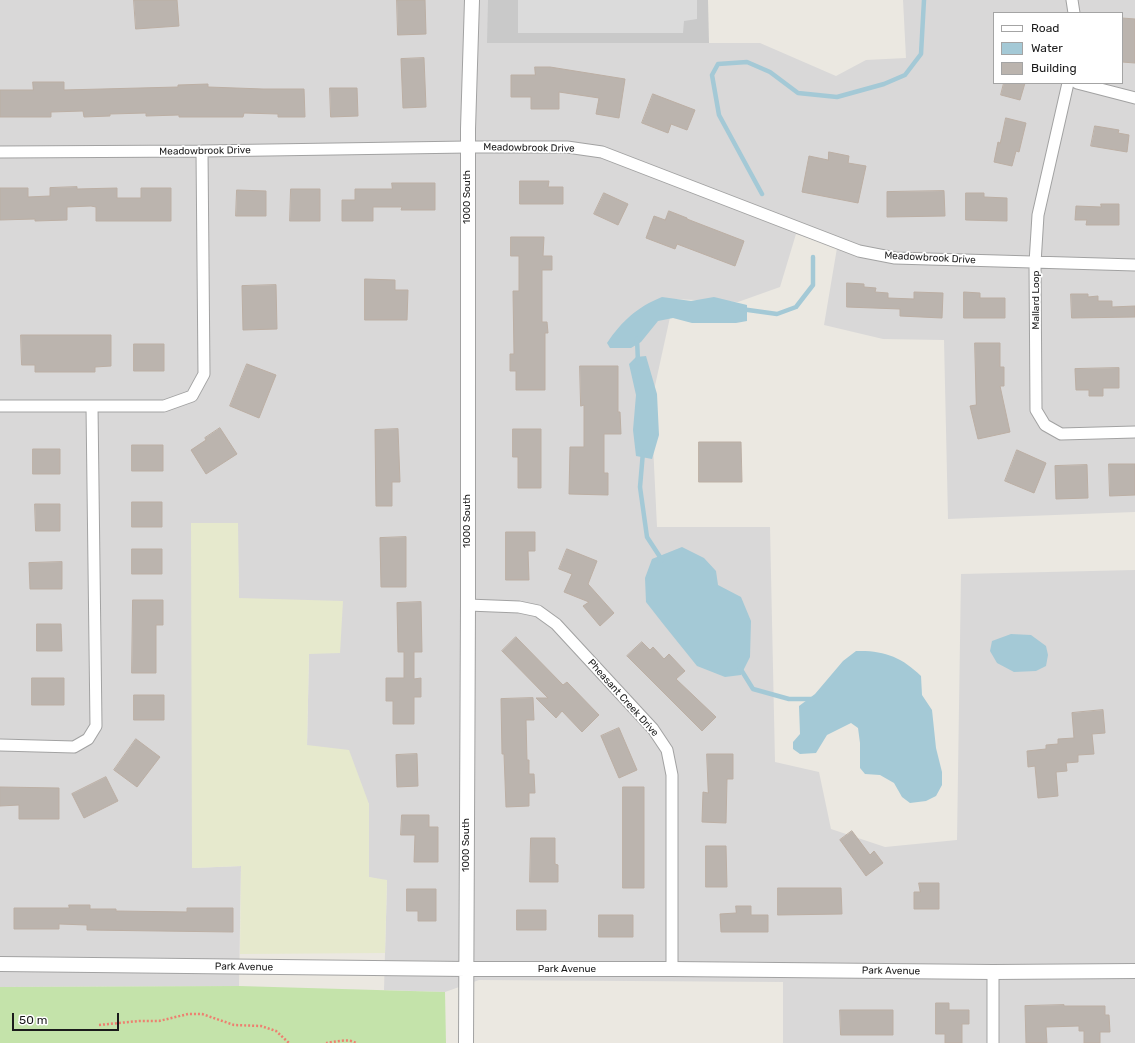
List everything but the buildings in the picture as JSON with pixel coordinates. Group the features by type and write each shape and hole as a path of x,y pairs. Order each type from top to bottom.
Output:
{"street":[{"name":"1000 South","path":"466,1043 468,147 472,0"},
{"path":"1072,0 1074,12"},
{"name":"Mallard Loop","path":"1068,84 1038,216 1035,263 1036,410 1045,425 1061,434 1135,432"},
{"path":"1081,84 1135,98"},
{"name":"Meadowbrook Drive","path":"0,152 567,147 602,152 859,251 895,258 1135,265"},
{"path":"0,406 164,406 192,396 204,374 202,151"},
{"path":"0,745 74,747 88,739 96,726 92,406"},
{"name":"Pheasant Creek Drive","path":"468,605 519,607 538,611 556,624 653,729 667,750 672,775 672,969"},
{"name":"Park Avenue","path":"0,964 466,969 993,972 1135,971"},
{"path":"993,972 993,1043"}],"path":[{"path":"98,1025 139,1021 159,1021 188,1014 202,1014 234,1025 261,1026 276,1031 289,1043"},
{"path":"326,1043 343,1041 353,1041 356,1043"}],"shaded area":[{"path":"0,0 488,0 488,43 760,43 836,76 866,60 906,58 903,0 1135,0 1135,512 948,519 944,340 883,339 824,325 837,248 796,234 780,287 738,302 674,299 651,404 657,527 770,527 775,762 819,772 831,829 885,847 957,840 961,574 1135,570 1135,1043 783,1043 783,982 479,980 445,992 384,990 387,881 368,877 369,804 307,746 309,654 239,598 237,523 192,868 241,866 239,986 0,987"},
{"path":"488,0 708,0 709,43 487,43"},
{"path":"518,0 697,0 697,19 684,21 683,33 518,33"}],"green space":[{"path":"191,523 238,523 239,598 343,601 340,653 309,654 307,745 349,750 369,804 369,877 387,880 385,953 240,954 241,866 192,868"},
{"path":"239,986 445,992 446,1043 0,1043 0,987"}],"water":[{"path":"662,297 691,301 714,297 747,305 747,321 736,323 692,323 673,318 658,321 641,342 631,348 610,348 607,343 624,321 645,305"},
{"path":"646,356 657,394 659,435 652,459 636,456 633,430 636,395 629,364 636,357"},
{"path":"682,547 704,558 716,571 718,585 741,597 751,621 750,657 741,675 725,677 697,666 646,602 645,578 652,559"},
{"path":"1011,634 1031,635 1046,646 1048,655 1046,666 1036,671 1014,672 997,663 990,651 992,641"},
{"path":"856,651 883,653 892,656 907,664 921,676 922,695 932,710 936,748 942,772 942,785 936,796 926,801 910,803 902,797 894,783 880,775 865,774 860,768 860,743 858,728 851,723 827,735 816,753 800,754 793,749 793,742 800,734 799,706 815,694 843,661"}],"waterway":[{"path":"762,194 719,115 712,75 718,64 747,62 770,72 798,93 837,97 884,84 905,75 921,54 924,0"},
{"path":"741,309 777,314 796,307 813,285 813,257"},
{"path":"637,339 638,362"},
{"path":"643,452 640,487 647,537 662,560"},
{"path":"740,668 753,689 789,699 814,699"}]}
